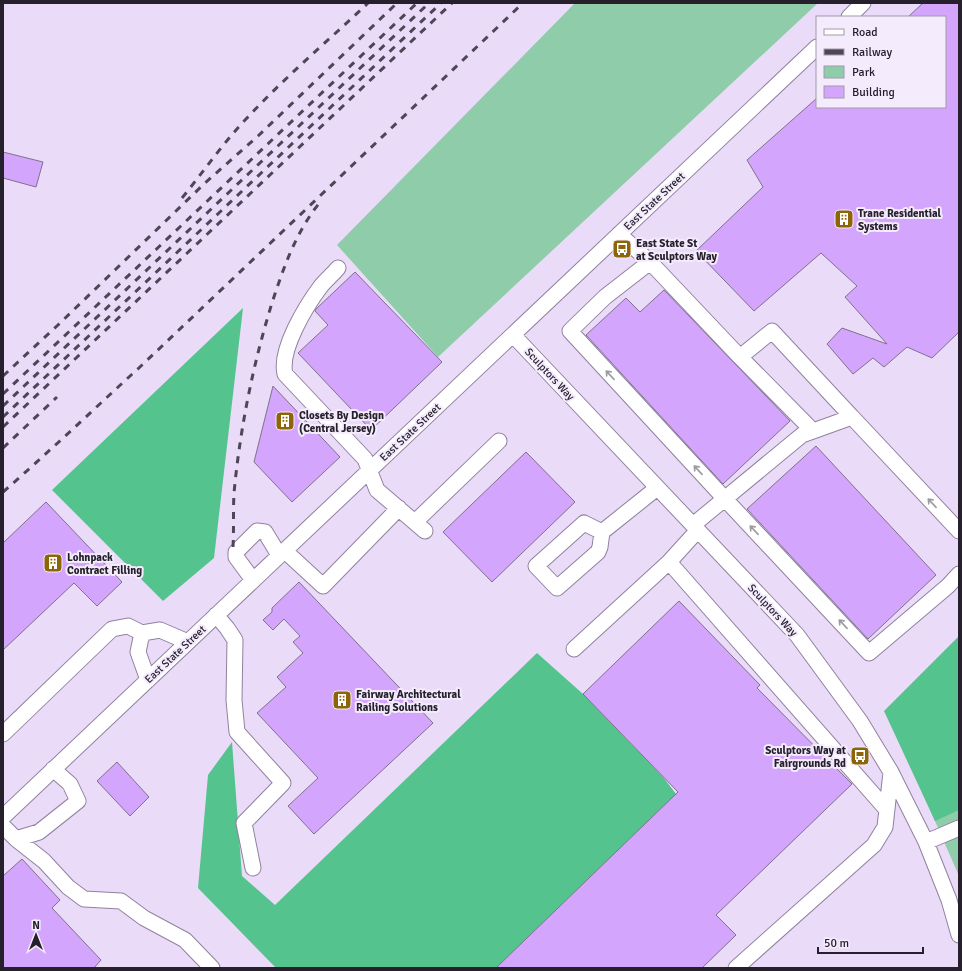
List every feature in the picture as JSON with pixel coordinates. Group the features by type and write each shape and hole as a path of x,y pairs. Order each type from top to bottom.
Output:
{"street":[{"path":"850,16 864,3"},
{"name":"East State Street","path":"3,816 816,48"},
{"path":"619,234 650,262 813,431"},
{"path":"650,262 605,297 570,330 869,653 948,586 959,574"},
{"path":"338,268 321,286 298,323 290,339 283,366 286,377 365,459 377,490 420,526 500,441"},
{"path":"740,357 772,331 959,531"},
{"name":"Sculptors Way","path":"513,335 797,636 860,721 891,772 926,842 948,900 959,935"},
{"path":"574,649 669,562 695,528 725,499 802,435 852,417"},
{"path":"602,532 584,523 536,566 556,588 598,552 602,532 657,488"},
{"path":"253,580 236,557 236,552 257,531 264,532 282,553 323,586 399,508"},
{"path":"669,562 887,810"},
{"path":"216,615 235,640 234,700 237,732 282,783 244,823 253,868"},
{"path":"3,734 112,629 128,626 142,633 160,630 188,642"},
{"path":"142,633 138,652 148,680"},
{"path":"16,839 39,832 78,801 70,784 53,769"},
{"path":"736,968 874,845 885,827 891,772"},
{"path":"3,826 16,839 44,861 68,887 84,899 120,901 144,918 185,940 212,968"},
{"path":"926,842 959,828"}],"green space":[{"path":"575,3 818,3 438,357 337,245"},
{"path":"243,308 214,558 163,601 52,490"},
{"path":"959,636 959,810 935,821 884,711"},
{"path":"537,653 583,694 663,777 676,794 496,968 276,968 198,888 208,775 232,742 242,876 275,905"},
{"path":"959,791 959,876 928,805"}],"building":[{"name":"Trane Residential Systems","path":"923,3 959,3 959,332 932,358 907,347 884,367 873,358 853,374 827,344 842,328 887,344 845,297 857,286 821,253 754,311 696,251 763,187 747,160 816,99 816,108 946,108 946,16 909,16"},
{"path":"3,152 43,162 36,187 3,178"},
{"path":"355,272 442,362 371,430 298,353 328,325 315,311 316,309"},
{"path":"664,290 790,421 723,484 586,335 626,298 640,312"},
{"name":"Closets By Design (Central Jersey)","path":"273,386 340,457 292,502 254,462"},
{"path":"816,446 936,575 868,639 747,509"},
{"path":"526,452 575,502 492,582 443,532"},
{"name":"Lohnpack Contract Filling","path":"46,502 122,582 97,606 74,583 3,650 3,543"},
{"name":"Fairway Architectural Railing Solutions","path":"299,582 433,723 314,834 288,806 318,778 257,713 286,687 277,677 303,653 293,642 300,636 284,619 273,630 263,620 272,612 272,608"},
{"path":"679,601 760,685 757,688 852,784 716,915 736,935 702,968 496,968 678,792 583,694"},
{"path":"117,762 149,797 130,816 97,781"},
{"path":"22,859 60,900 52,908 101,960 94,968 3,968 3,876"}],"railway":[{"path":"182,198 222,147 261,103 368,3"},
{"path":"3,376 205,183 258,136 397,3"},
{"path":"3,394 417,3"},
{"path":"3,406 429,3"},
{"path":"3,417 441,3"},
{"path":"3,427 452,3"},
{"path":"3,492 141,366 523,3"},
{"path":"233,547 234,493 240,445 248,397 259,349 281,275 292,248 305,223 322,200"},
{"path":"3,448 57,397"}],"place":[{"name":"Trane Residential Systems","path":"844,219"},
{"name":"East State St at Sculptors Way","path":"622,249"},
{"name":"Closets By Design (Central Jersey)","path":"285,421"},
{"name":"Lohnpack Contract Filling","path":"53,563"},
{"name":"Fairway Architectural Railing Solutions","path":"342,700"},
{"name":"Sculptors Way at Fairgrounds Rd","path":"860,756"}]}
